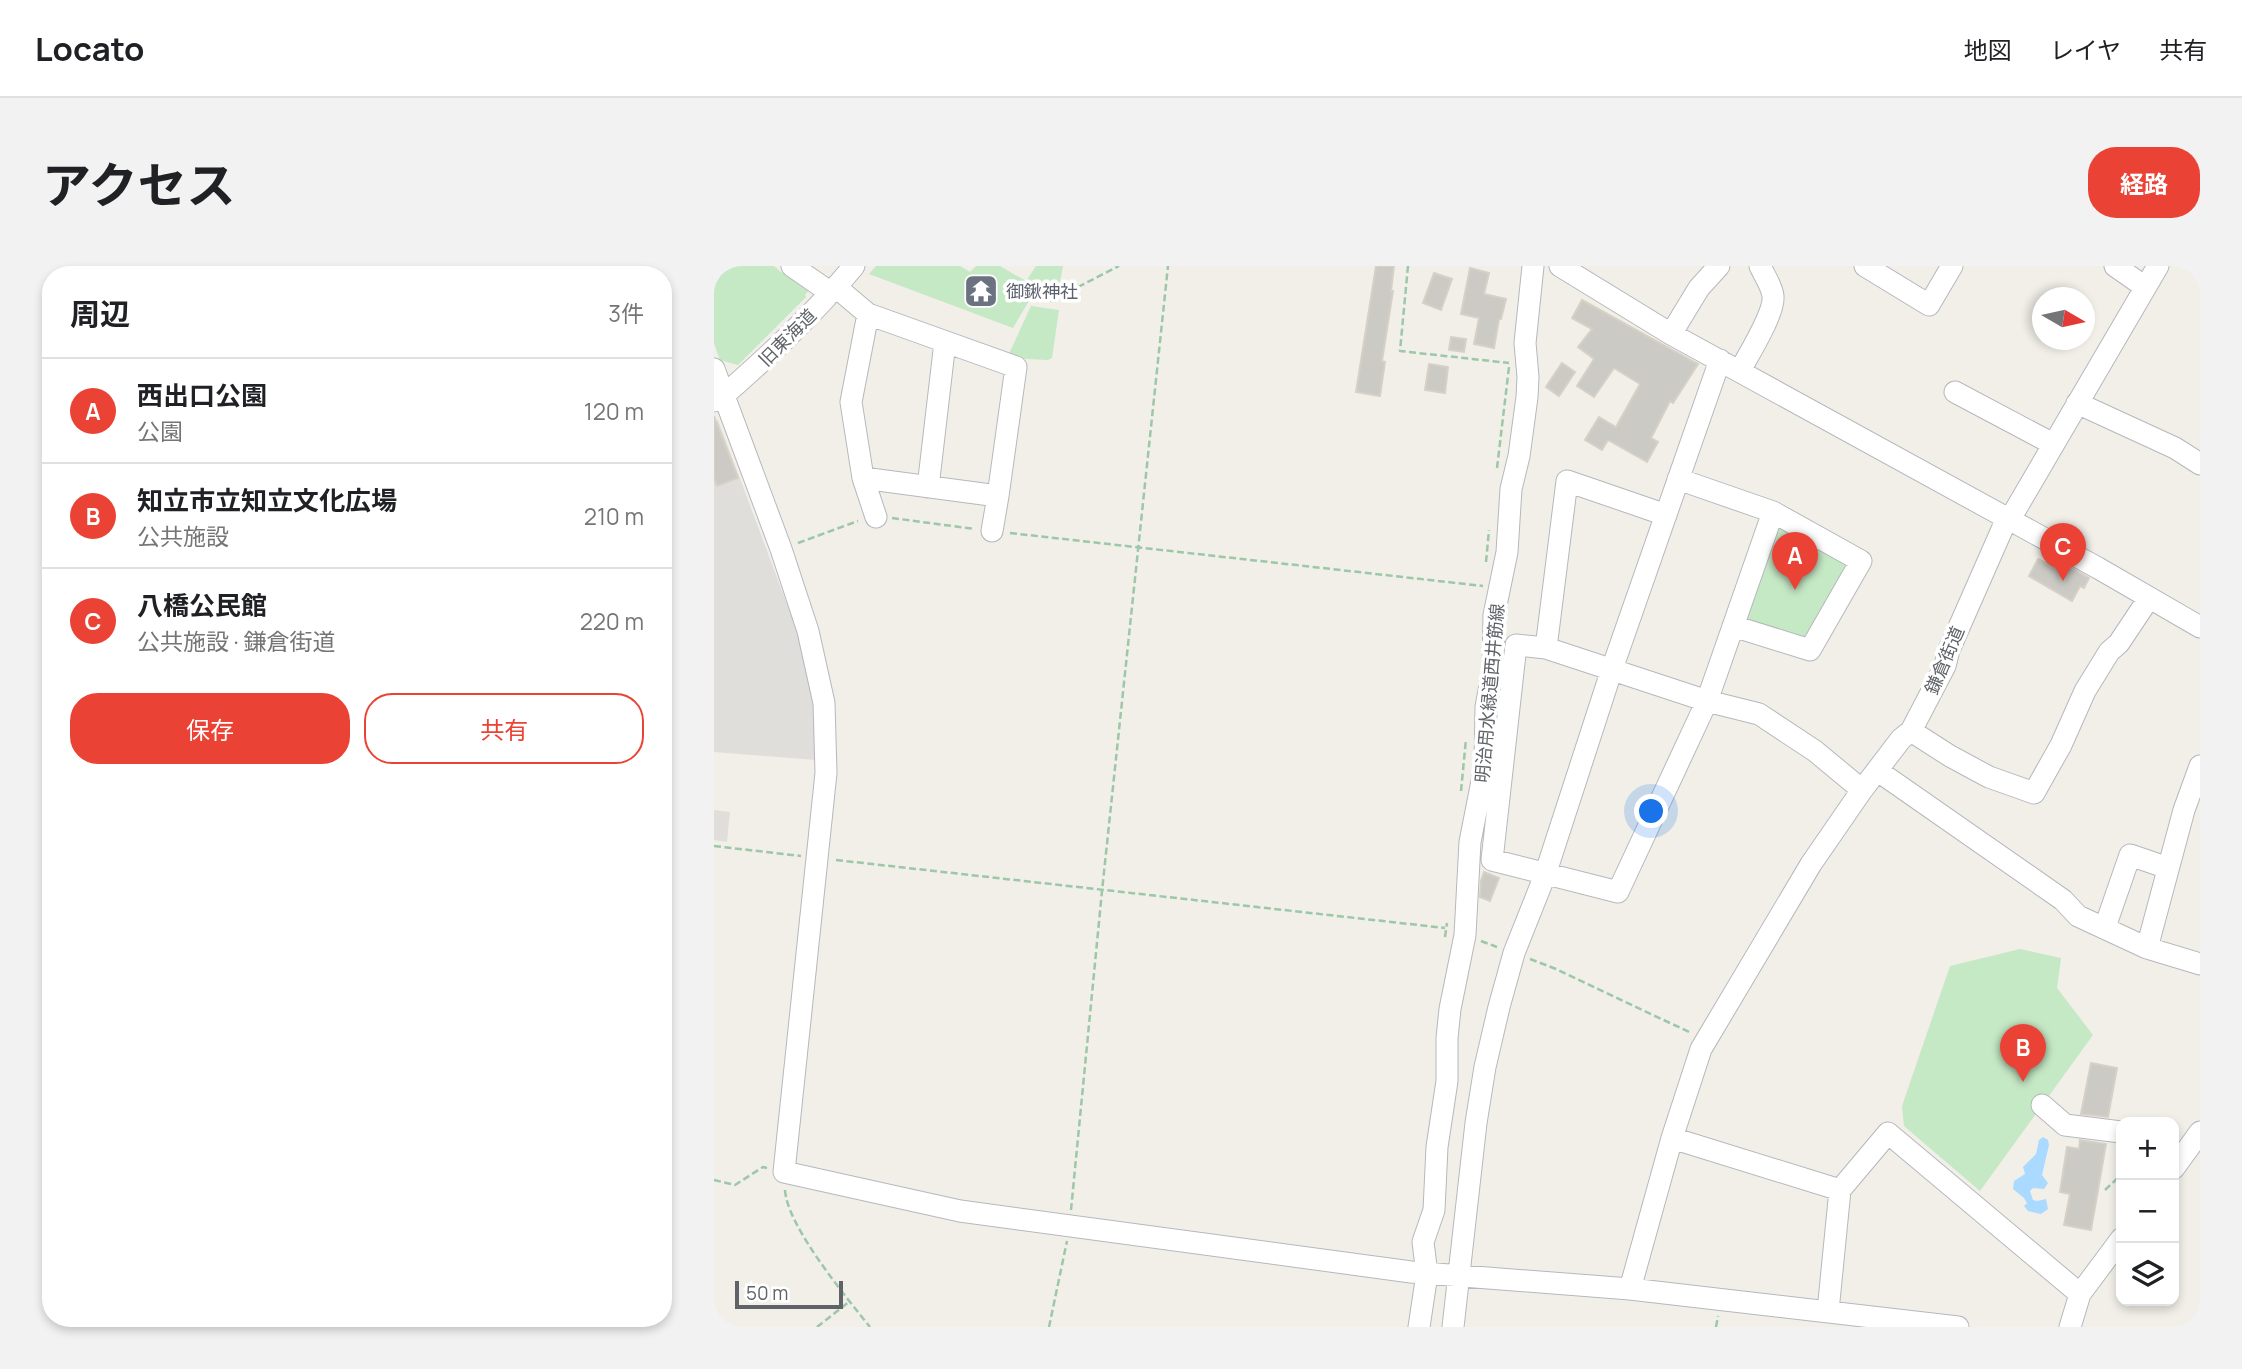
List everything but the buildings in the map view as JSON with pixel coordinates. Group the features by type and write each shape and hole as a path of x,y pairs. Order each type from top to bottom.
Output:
{"street":[{"path":"792,266 868,314 1016,367 992,531"},
{"name":"旧東海道","path":"718,398 768,357 854,266"},
{"name":"明治用水緑道西井筋線","path":"1419,1327 1427,1274 1423,1242 1434,1210 1437,1147 1447,1081 1450,1009 1465,935 1470,842 1485,766 1486,707 1493,669 1494,615 1507,552 1511,489 1515,466 1520,456 1527,397 1525,343 1533,266"},
{"path":"1560,266 1671,334 2010,519 2200,627"},
{"path":"1671,334 1699,288 1719,266"},
{"path":"1740,372 1766,322 1773,302 1773,293 1760,266"},
{"path":"1876,269 1929,305 1952,266"},
{"path":"2115,266 2145,286"},
{"name":"鎌倉街道","path":"1630,1289 1672,1138 1702,1049 1811,864 1862,790 1901,739 1911,731 1945,666 1949,650 2004,525 2158,266"},
{"path":"868,314 851,402 863,478 876,517"},
{"path":"928,487 944,342"},
{"path":"1453,1327 1485,1067 1514,953 1545,875 1612,669 1720,360"},
{"path":"714,369 718,398 781,549 808,631 824,703 827,773 784,1172 960,1210 1427,1274 1630,1289 1958,1327"},
{"path":"1955,392 2053,444"},
{"path":"2077,403 2175,448 2200,464"},
{"path":"863,478 998,496"},
{"path":"1678,479 1773,512 1861,561 1810,650 1733,626"},
{"path":"1546,648 1567,481 1666,515"},
{"path":"1773,512 1707,701 1618,892 1492,860 1516,645 1546,648 1707,701 1759,714 1815,751 1862,790"},
{"path":"1911,731 1989,777 2035,793 2061,745 2085,691 2109,652 2119,643 2149,598"},
{"path":"2147,948 2200,766"},
{"path":"1878,771 2063,900 2078,916 2147,948 2200,964"},
{"path":"2105,927 2130,855 2168,869"},
{"path":"2042,1105 2065,1125 2116,1131"},
{"path":"2179,1158 2200,1132"},
{"path":"1828,1311 1840,1190 1888,1133 2080,1294"},
{"path":"1672,1138 1840,1190"},
{"path":"2070,1327 2080,1294 2117,1243"}],"path":[{"path":"1078,288 1119,266"},
{"path":"1049,1327 1070,1226 1102,891 1168,266"},
{"path":"1408,266 1399,351 1509,363"},
{"path":"781,549 870,516 1483,586"},
{"path":"714,846 1446,928 1556,969 1707,1040"},
{"path":"714,1180 735,1185 763,1167 784,1172 786,1203 803,1236 870,1327"},
{"path":"2105,1190 2116,1180"},
{"path":"817,1327 850,1301"}],"shaded area":[{"path":"718,420 800,639 813,700 816,760 714,752 714,422"},
{"path":"714,810 730,812 727,842 714,840"}],"green space":[{"path":"714,266 774,266 782,273 786,270 809,290 806,297 738,365 720,360 714,343"},
{"name":"御鍬神社","path":"876,266 960,266 970,272 976,266 1000,266 1026,281 1036,266 1063,266 1056,303 1030,299 1013,328 869,274"},
{"path":"1031,306 1059,310 1052,358 1007,358"},
{"path":"1776,525 1849,566 1804,640 1748,620 1745,613"},
{"path":"2020,949 2061,958 2057,988 2093,1035 1980,1191 1904,1126 1902,1106 1950,966"}],"water":[{"path":"2043,1137 2048,1140 2049,1145 2042,1175 2048,1183 2044,1189 2033,1188 2030,1191 2033,1200 2046,1199 2048,1209 2041,1214 2028,1211 2024,1206 2027,1203 2024,1198 2013,1189 2014,1181 2025,1174 2023,1167 2036,1154 2039,1140"}],"place":[{"name":"御鍬神社","path":"981,291"},
{"name":"八橋公民館","path":"2063,581"},
{"name":"西出口公園","path":"1795,590"},
{"name":"知立市立知立文化広場","path":"2023,1082"}]}
